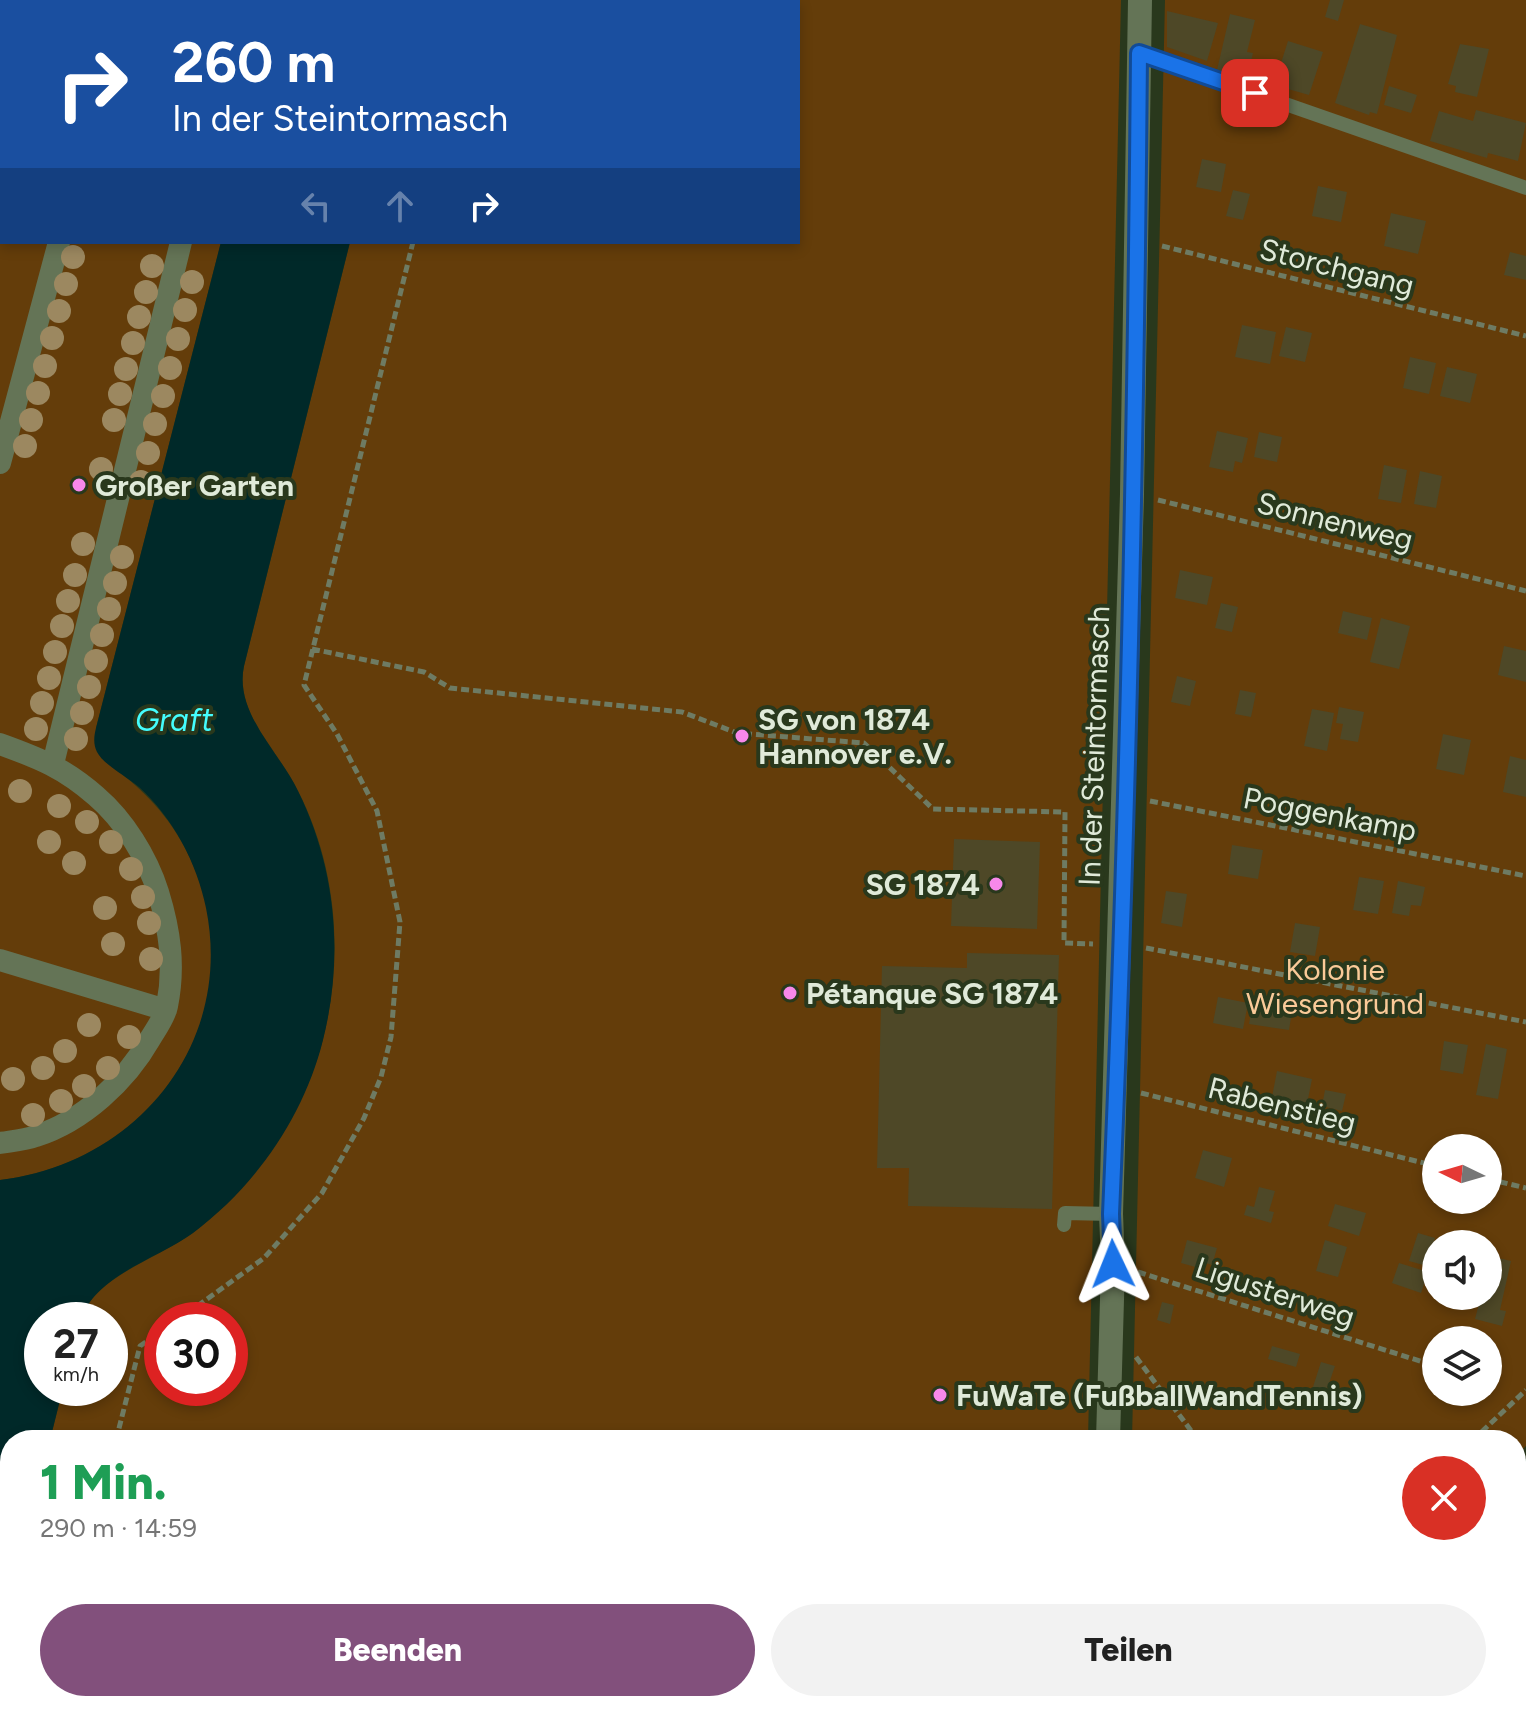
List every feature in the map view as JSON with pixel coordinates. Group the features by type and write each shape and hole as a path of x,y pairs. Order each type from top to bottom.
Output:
{"street":[{"name":"In der Steintormasch","path":"1108,1430 1113,1264 1111,1214 1117,1087 1138,241 1140,0"},
{"path":"0,463 58,244"},
{"path":"53,764 181,244"},
{"path":"0,744 53,764 98,797 130,834 152,874 168,925 172,961 166,1010 139,1058 106,1094 71,1119 36,1136 0,1143"},
{"path":"0,960 166,1010"}],"lane":[{"path":"1139,53 1526,188"},
{"path":"1064,1225 1065,1213 1111,1214"}],"path":[{"name":"Storchgang","path":"1138,241 1526,336"},
{"path":"203,1302 264,1258 322,1193 364,1118 381,1077 391,1037 400,922 377,811 337,734 304,685 413,244"},
{"name":"Sonnenweg","path":"1132,494 1526,591"},
{"path":"312,649 424,672 450,688 682,712 737,733 864,743 933,809 1065,812 1064,943 1120,943 1526,1022"},
{"name":"Poggenkamp","path":"1125,796 1526,876"},
{"name":"Rabenstieg","path":"1117,1087 1422,1163"},
{"path":"1502,1182 1526,1188"},
{"name":"Ligusterweg","path":"1113,1264 1422,1362"},
{"path":"1110,1329 1144,1365 1191,1430"},
{"path":"119,1430 140,1346 144,1343"},
{"path":"1484,1430 1526,1390"}],"green space":[{"name":"SG von 1874 Hannover e.V.","path":"800,0 1121,0 1088,1430 52,1430 58,1406 128,1406 128,1302 90,1302 114,1279 198,1229 239,1190 291,1119 315,1066 323,1039 330,1008 335,945 329,881 311,820 290,776 252,716 243,683 244,666 350,244 800,244"},
{"name":"Kolonie Wiesengrund","path":"1165,0 1526,0 1526,1430 1132,1430"},
{"name":"Großer Garten","path":"0,244 220,244 96,728 101,758 148,797 167,820 184,846 206,902 212,958 204,1012 183,1062 151,1105 109,1141 58,1166 0,1180"}],"water":[{"name":"Graft","path":"220,244 350,244 244,666 243,683 252,716 290,776 311,820 328,881 333,913 333,976 330,1008 315,1068 290,1122 257,1171 237,1194 193,1233 113,1280 91,1302 24,1302 24,1406 58,1406 52,1430 0,1430 0,1180 49,1169 93,1150 132,1123 164,1090 189,1050 205,1006 211,959 206,908 197,874 182,842 163,813 139,787 101,757 94,740"}],"building":[{"path":"1330,0 1344,0 1338,21 1325,17"},
{"path":"1167,11 1218,23 1207,61 1167,47"},
{"path":"1230,14 1255,20 1247,52 1253,53 1244,77 1217,70"},
{"path":"1360,24 1397,35 1377,114 1370,112 1369,115 1335,103"},
{"path":"1288,41 1323,52 1309,95 1274,85"},
{"path":"1460,44 1489,49 1477,97 1455,92 1456,86 1448,84"},
{"path":"1389,86 1417,95 1411,113 1384,105"},
{"path":"1476,110 1526,123 1518,161 1488,153 1487,158 1430,141 1439,111 1473,121"},
{"path":"1202,159 1226,164 1221,192 1196,187"},
{"path":"1318,186 1347,192 1341,222 1312,216"},
{"path":"1233,190 1250,194 1243,220 1226,216"},
{"path":"1391,213 1426,221 1418,254 1384,246"},
{"path":"1510,252 1526,256 1526,280 1504,275"},
{"path":"1242,325 1276,332 1270,364 1235,357"},
{"path":"1286,327 1312,333 1305,362 1279,356"},
{"path":"1410,357 1436,363 1429,394 1403,388"},
{"path":"1447,367 1477,374 1470,403 1440,396"},
{"path":"1217,431 1248,438 1242,463 1235,461 1233,472 1209,467"},
{"path":"1259,432 1282,437 1277,462 1254,457"},
{"path":"1384,465 1407,470 1401,503 1378,499"},
{"path":"1420,471 1442,476 1436,508 1414,504"},
{"path":"1180,570 1213,577 1207,605 1175,598"},
{"path":"1221,603 1238,607 1232,632 1215,628"},
{"path":"1343,611 1372,618 1367,640 1338,633"},
{"path":"1381,618 1410,626 1399,669 1370,662"},
{"path":"1504,646 1526,651 1526,682 1498,675"},
{"path":"1177,676 1196,681 1190,706 1171,702"},
{"path":"1240,690 1256,693 1251,717 1235,714"},
{"path":"1339,707 1364,712 1358,742 1340,739 1343,724 1336,723"},
{"path":"1312,709 1334,713 1327,751 1304,746"},
{"path":"1443,734 1471,740 1464,775 1436,769"},
{"path":"1510,756 1526,760 1526,797 1503,792"},
{"name":"SG 1874","path":"954,839 1040,842 1037,929 951,926"},
{"path":"1232,845 1263,850 1258,879 1228,874"},
{"path":"1359,877 1384,881 1378,914 1353,910"},
{"path":"1398,881 1425,887 1421,906 1411,905 1409,916 1392,913"},
{"path":"1166,891 1187,894 1182,927 1161,923"},
{"path":"1295,923 1320,927 1315,956 1290,952"},
{"path":"967,953 1059,955 1052,1209 908,1206 909,1168 877,1168 882,966 967,968"},
{"path":"1218,997 1248,1003 1243,1029 1213,1023"},
{"path":"1252,1006 1292,1012 1289,1030 1249,1024"},
{"path":"1444,1041 1468,1045 1463,1074 1440,1070"},
{"path":"1486,1044 1507,1049 1498,1099 1476,1095"},
{"path":"1277,1071 1312,1079 1306,1109 1271,1102"},
{"path":"1325,1090 1346,1094 1342,1111 1322,1106"},
{"path":"1203,1150 1232,1158 1224,1187 1195,1178"},
{"path":"1259,1187 1275,1191 1269,1211 1274,1212 1271,1223 1244,1215 1247,1205 1254,1207"},
{"path":"1335,1204 1366,1213 1359,1236 1328,1226"},
{"path":"1418,1233 1422,1234 1422,1265 1409,1261"},
{"path":"1187,1240 1217,1248 1212,1265 1200,1261 1199,1268 1181,1263"},
{"path":"1325,1240 1347,1247 1338,1277 1316,1271"},
{"path":"1502,1259 1511,1261 1502,1301"},
{"path":"1399,1263 1422,1270 1421,1293 1392,1283"},
{"path":"1162,1302 1174,1305 1170,1324 1157,1320"},
{"path":"1477,1310 1506,1311 1502,1326 1475,1319"},
{"path":"1272,1346 1300,1354 1296,1367 1268,1359"},
{"path":"1321,1362 1335,1366 1325,1395 1312,1390"}],"place":[{"name":"Großer Garten","path":"79,485"},
{"name":"SG von 1874 Hannover e.V.","path":"742,736"},
{"name":"SG 1874","path":"996,884"},
{"name":"Pétanque SG 1874","path":"790,993"},
{"name":"FuWaTe (FußballWandTennis)","path":"940,1395"}],"route":[{"path":"1113,1264 1111,1214 1124,825 1138,241 1139,53 1255,93"}]}
